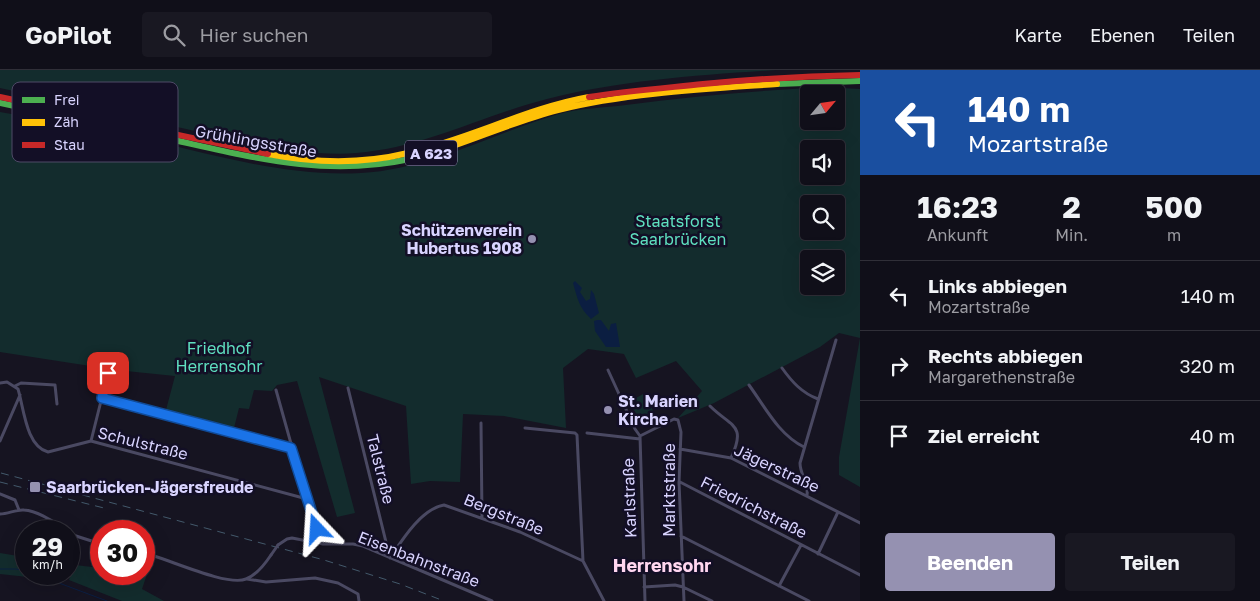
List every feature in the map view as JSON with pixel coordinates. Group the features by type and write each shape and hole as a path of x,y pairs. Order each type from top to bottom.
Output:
{"highway":[{"name":"A 623","path":"178,135 293,158 339,161 382,158 426,149 540,109 598,96 745,80 860,75"},
{"name":"Grühlingsstraße","path":"178,141 292,164 339,167 384,164 428,154 522,120 575,106 637,97 746,86 860,81"}],"street":[{"path":"807,495 808,487 800,469 804,447 836,340"},
{"path":"782,368 798,388 818,399"},
{"name":"Karlstraße","path":"608,370 634,429 640,438 645,601"},
{"path":"91,441 108,373"},
{"path":"0,382 7,382 15,386 21,384 55,385 56,404"},
{"path":"749,385 792,441 804,447"},
{"name":"Schulstraße","path":"15,386 20,394 28,431 42,451 48,452 91,441 307,499"},
{"name":"Talstraße","path":"348,388 386,542 385,555"},
{"path":"276,390 291,448 323,544"},
{"path":"0,441 20,394"},
{"path":"102,398 291,448"},
{"path":"710,406 733,426 738,434 738,444 731,458"},
{"name":"Marktstraße","path":"640,438 674,419 678,420 681,432 680,482 684,601"},
{"path":"482,423 482,517"},
{"path":"525,428 575,432 577,435 583,561 604,601"},
{"name":"Karlstraße","path":"587,433 640,438"},
{"name":"Jägerstraße","path":"680,449 731,458 860,523"},
{"name":"Friedrichstraße","path":"680,482 860,575"},
{"path":"0,494 14,500 19,510"},
{"name":"Bergstraße","path":"390,558 424,515 434,506 444,505 520,532 583,561"},
{"path":"0,514 10,514 19,510 28,511 49,520"},
{"name":"Friedrichstraße","path":"818,554 838,512"},
{"path":"681,536 809,601"},
{"name":"Eisenbahnstraße","path":"247,579 265,565 278,545 292,538 323,544 353,544 385,555 492,601"},
{"path":"779,586 801,545"},
{"path":"155,557 212,576 232,580 282,581 315,578 338,583 358,594 359,601"},
{"path":"644,587 675,585 712,601"}],"green space":[{"path":"0,70 776,70 661,79 603,87 523,106 405,145 381,150 336,154 316,153 254,143 178,127 178,82 12,82 12,91 0,88"},
{"name":"Staatsforst Saarbrücken","path":"845,88 860,89 860,338 839,333 820,347 714,403 678,418 702,391 676,361 636,378 624,354 588,349 563,368 566,428 504,416 463,414 460,482 430,481 411,484 406,406 319,377 355,513 337,517 297,381 277,385 272,391 254,390 249,409 239,408 234,428 166,410 175,376 116,370 0,352 0,112 12,114 12,162 178,162 178,147 283,169 309,172 361,173 387,170 437,158 534,122 567,112 699,96 800,89 800,130 845,130"},
{"path":"860,338 860,487 839,475 839,457"},
{"path":"643,394 657,417 643,426 629,402"},
{"path":"0,553 15,556 15,576 0,574"},
{"path":"80,566 90,567 90,585 143,585 142,589 164,601 122,601 80,584"}],"water":[{"path":"575,281 582,288 580,292 586,301 590,299 591,290 594,294 599,313 591,319 579,302 573,283"},
{"path":"601,320 609,331 611,324 616,323 620,347 606,347 595,331 594,321"}],"waterway":[{"path":"0,569 15,569"},
{"path":"64,585 107,601"}],"railway":[{"path":"1,473 324,560 400,584 444,601"},
{"path":"0,482 104,508"}],"traffic: fast":[{"path":"777,84 860,81"},
{"path":"0,103 12,106"},
{"path":"178,141 262,159 320,166 379,164 410,159"}],"traffic: slow":[{"path":"410,159 447,148 520,121 584,104 666,92 777,84"},
{"path":"268,154 321,161 356,161 391,157 454,140 543,108 589,97"}],"traffic: jam":[{"path":"589,97 723,82 860,75"},
{"path":"0,97 12,100"},
{"path":"178,135 268,154"}],"place":[{"name":"Schützenverein Hubertus 1908","path":"532,239"},
{"name":"St. Marien Kirche","path":"608,410"},
{"name":"Saarbrücken-Jägersfreude","path":"35,487"}],"district":[{"name":"Herrensohr","path":"662,565"}],"route":[{"path":"108,373 102,398 291,448 317,529"}],"park label":[{"name":"Friedhof Herrensohr","path":"219,357"}]}
